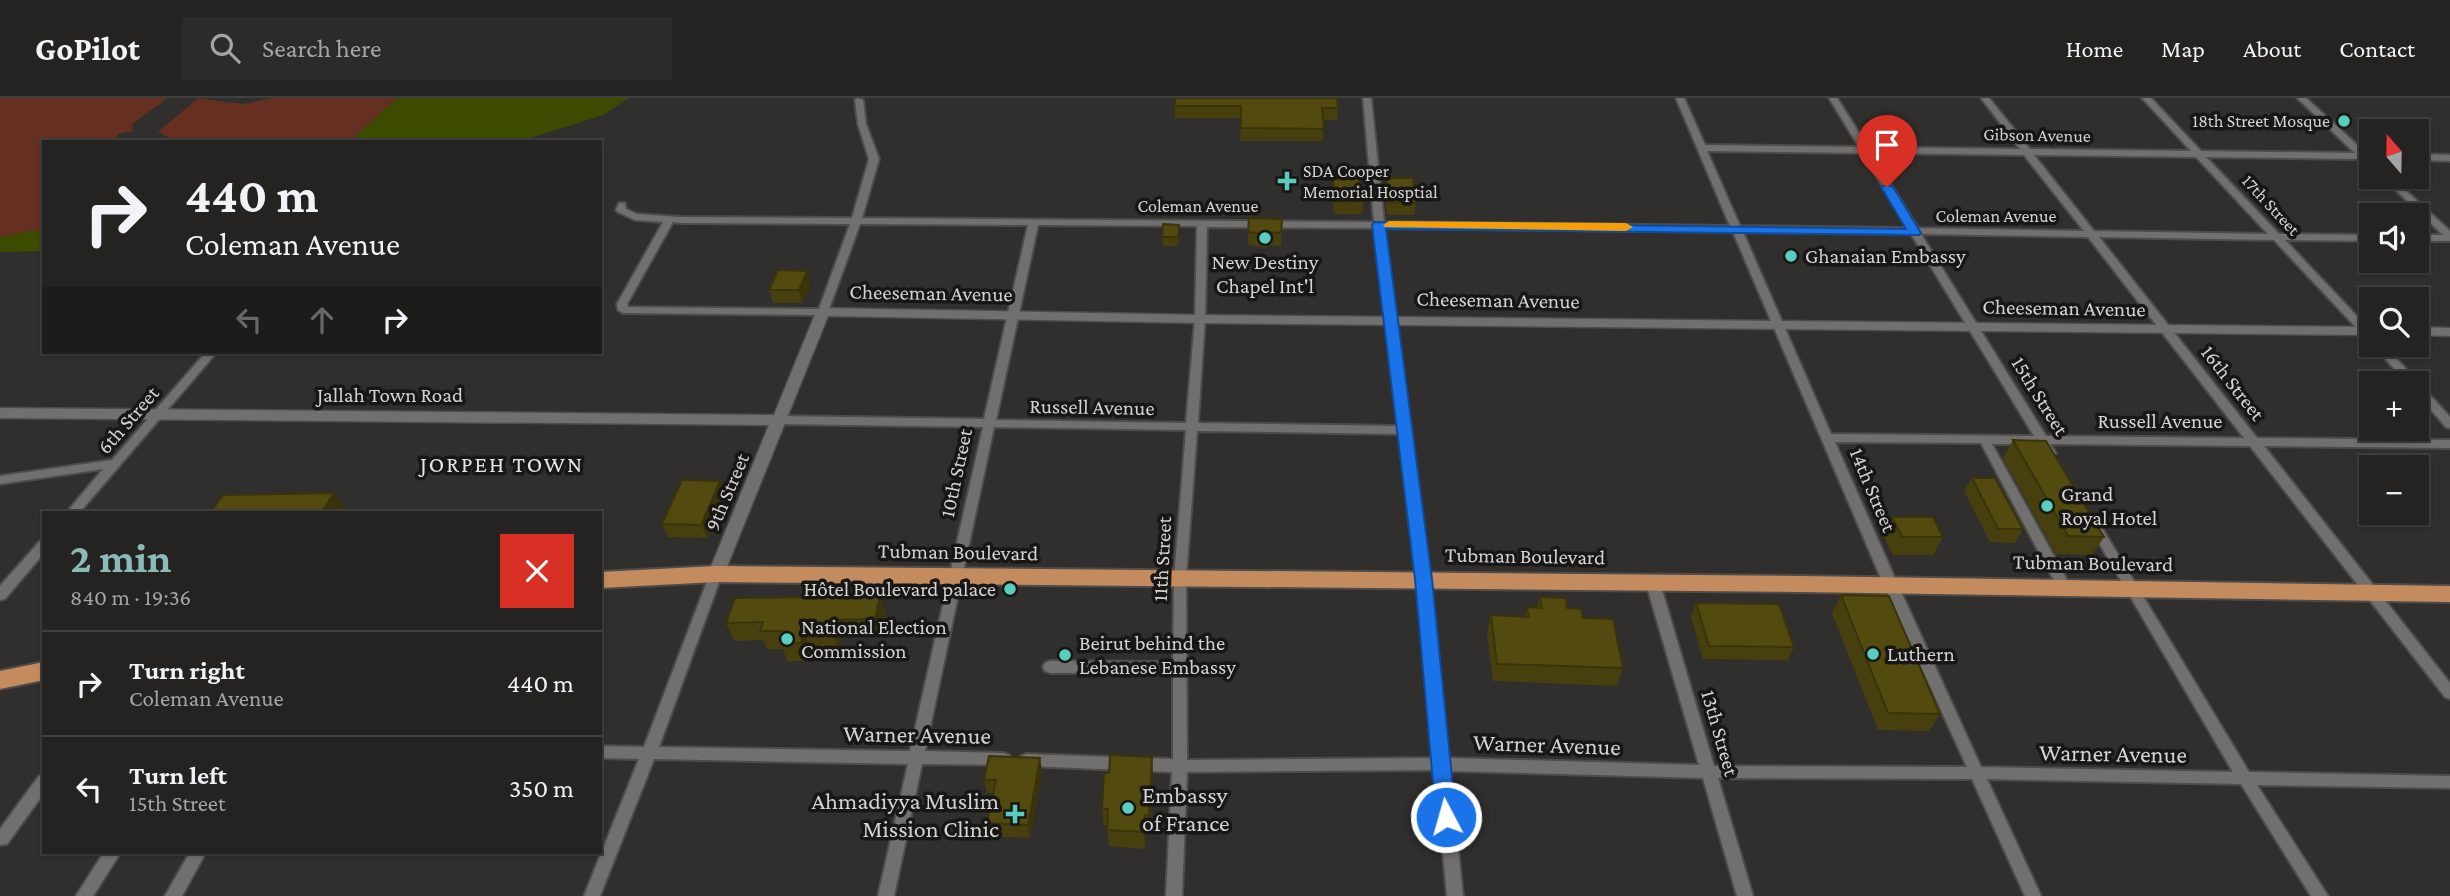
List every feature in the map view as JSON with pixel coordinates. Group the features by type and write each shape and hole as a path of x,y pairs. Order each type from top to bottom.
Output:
{"highway":[{"name":"Tubman Boulevard","path":"602,580 716,574 1423,579 1890,583 2450,594"},
{"path":"0,680 42,671"}],"street":[{"path":"1367,98 1390,320 1423,579 1455,896"},
{"name":"14th Street","path":"1680,98 1890,583 2033,896"},
{"name":"15th Street","path":"1833,98 2056,462"},
{"name":"16th Street","path":"1985,98 2450,693"},
{"name":"17th Street","path":"2146,98 2359,323"},
{"path":"2301,98 2359,149"},
{"name":"9th Street","path":"592,896 856,222 874,159 862,124 859,100"},
{"name":"Gibson Avenue","path":"1703,148 2359,156"},
{"path":"2429,157 2450,158"},
{"path":"2399,189 2450,237"},
{"name":"Coleman Avenue","path":"622,205 621,210 629,216 669,220 1379,225 2359,238"},
{"name":"Cheeseman Avenue","path":"669,220 622,304 623,310 2359,333"},
{"name":"10th Street","path":"886,896 1033,223"},
{"name":"11th Street","path":"1174,896 1180,766 1180,578 1200,319 1202,224"},
{"path":"2429,238 2450,237"},
{"path":"2429,331 2450,332"},
{"name":"6th Street","path":"74,511 210,354"},
{"path":"2389,357 2402,371"},
{"path":"2429,401 2450,424"},
{"name":"Jallah Town Road","path":"0,413 780,421"},
{"name":"Russell Avenue","path":"780,421 1404,430"},
{"name":"Russell Avenue","path":"1828,438 2450,444"},
{"path":"1984,439 2064,587"},
{"path":"0,480 116,463"},
{"path":"2091,520 2245,778 2320,896"},
{"path":"0,595 42,546"},
{"name":"13th Street","path":"1653,583 1745,896"},
{"path":"1050,667 1180,668"},
{"name":"Warner Avenue","path":"602,752 916,756 1180,766 1440,764 1710,772 1978,773 2450,782"},
{"path":"2,839 42,784"},
{"path":"85,896 112,854"},
{"path":"173,896 197,854"}],"shaded area":[{"path":"0,98 168,98 132,124 133,131 118,134 114,140 42,140 42,231 0,237"},
{"path":"198,98 242,104 273,98 397,98 351,140 173,140 158,132"},
{"path":"397,98 629,98 603,115 524,140 351,140"},
{"path":"39,230 42,231 42,251 0,252 0,237"}],"building":[{"path":"1175,98 1337,98 1338,108 1322,108 1324,129 1241,128 1241,106 1175,106"},
{"path":"1359,178 1363,201 1335,202 1333,179"},
{"path":"1386,178 1413,178 1416,203 1388,202"},
{"path":"1249,218 1282,219 1281,233 1268,232 1268,235 1248,232"},
{"path":"1163,224 1179,225 1178,237 1162,237"},
{"path":"778,270 807,271 799,290 769,290"},
{"path":"2013,440 2046,441 2104,537 2068,536"},
{"path":"1972,478 1995,478 2023,529 1998,529"},
{"path":"682,480 720,481 701,525 662,524"},
{"path":"334,493 322,511 211,511 223,495"},
{"path":"1892,517 1933,517 1943,537 1902,537"},
{"path":"1841,595 1889,596 1940,714 1888,713"},
{"path":"880,596 875,619 835,620 832,630 804,631 801,643 781,644 785,631 760,631 763,622 726,623 735,598"},
{"path":"1540,597 1566,598 1567,608 1581,609 1583,618 1613,619 1623,668 1497,664 1491,615 1529,617 1527,607 1542,608"},
{"path":"1696,603 1779,604 1794,647 1709,646"},
{"name":"Embassy of France","path":"1110,755 1152,757 1149,815 1145,815 1144,832 1107,830 1108,809 1102,809 1104,773 1109,773"},
{"name":"Ahmadiyya Muslim Mission Clinic","path":"989,756 1040,758 1028,825 987,823 996,780 984,780"}],"slow traffic":[{"path":"1389,225 1626,227"}],"place":[{"name":"18th Street Mosque","path":"2344,121"},
{"name":"SDA Cooper Memorial Hosptial","path":"1287,181"},
{"name":"New Destiny Chapel Int'l","path":"1265,238"},
{"name":"Ghanaian Embassy","path":"1791,256"},
{"name":"Grand Royal Hotel","path":"2047,506"},
{"name":"Hôtel Boulevard palace","path":"1010,589"},
{"name":"National Election Commission","path":"787,639"},
{"name":"Luthern","path":"1873,654"},
{"name":"Beirut behind the Lebanese Embassy","path":"1065,655"},
{"name":"Embassy of France","path":"1128,808"},
{"name":"Ahmadiyya Muslim Mission Clinic","path":"1015,814"}],"district":[{"name":"JORPEH TOWN","path":"502,464"}],"route":[{"path":"1446,817 1423,579 1379,225 1915,233 1887,187"}]}
